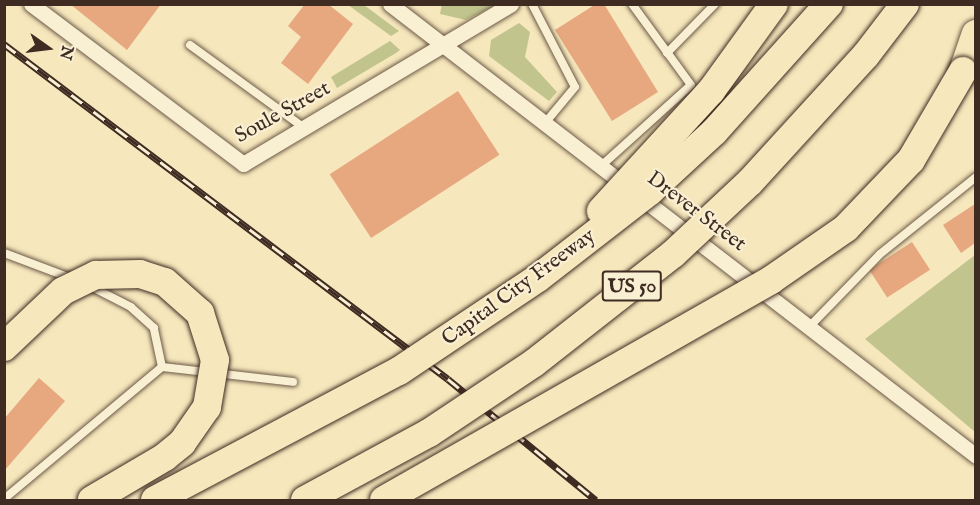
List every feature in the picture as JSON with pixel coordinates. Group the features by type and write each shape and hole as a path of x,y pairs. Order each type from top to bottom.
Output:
{"highway":[{"path":"538,278 711,91 774,4"},
{"name":"Capital City Freeway","path":"155,501 399,371 538,278 650,191 714,132 829,4"},
{"name":"US 50","path":"305,501 429,433 534,363 673,254 750,182 866,55 904,4"},
{"path":"384,501 771,280 846,228 911,160 963,71 975,34"},
{"path":"4,346 63,291 96,275 140,274 165,282 200,313 215,360 207,407 182,443 165,457 92,501"}],"street":[{"name":"Soule Street","path":"31,4 243,164 510,4"},
{"name":"Drever Street","path":"401,7 441,44 810,326 975,456"}],"lane":[{"path":"532,4 575,87 545,123"},
{"path":"601,166 691,85 632,4"},
{"path":"667,53 716,4"},
{"path":"190,45 303,127"},
{"path":"810,326 880,254 975,177"},
{"path":"4,254 44,265 131,306 154,328 162,368"},
{"path":"4,499 162,368 293,381"}],"green space":[{"path":"442,4 496,5 466,20 440,14"},
{"path":"348,5 364,5 399,31 391,36"},
{"path":"519,23 530,32 525,57 557,92 549,101 489,56 491,40"},
{"path":"390,41 400,50 337,88 331,77"},
{"path":"975,255 975,432 865,339"}],"building":[{"path":"70,4 161,4 127,50"},
{"path":"305,4 328,4 353,24 308,84 281,63 301,37 288,26"},
{"path":"596,4 604,4 658,92 612,121 555,30"},
{"path":"458,91 499,155 371,238 330,174"},
{"path":"975,204 975,243 961,253 943,225"},
{"path":"912,242 930,270 887,297 869,270"},
{"path":"39,378 65,401 4,471 4,419"}],"railway":[{"path":"4,44 448,379 596,500"}]}
